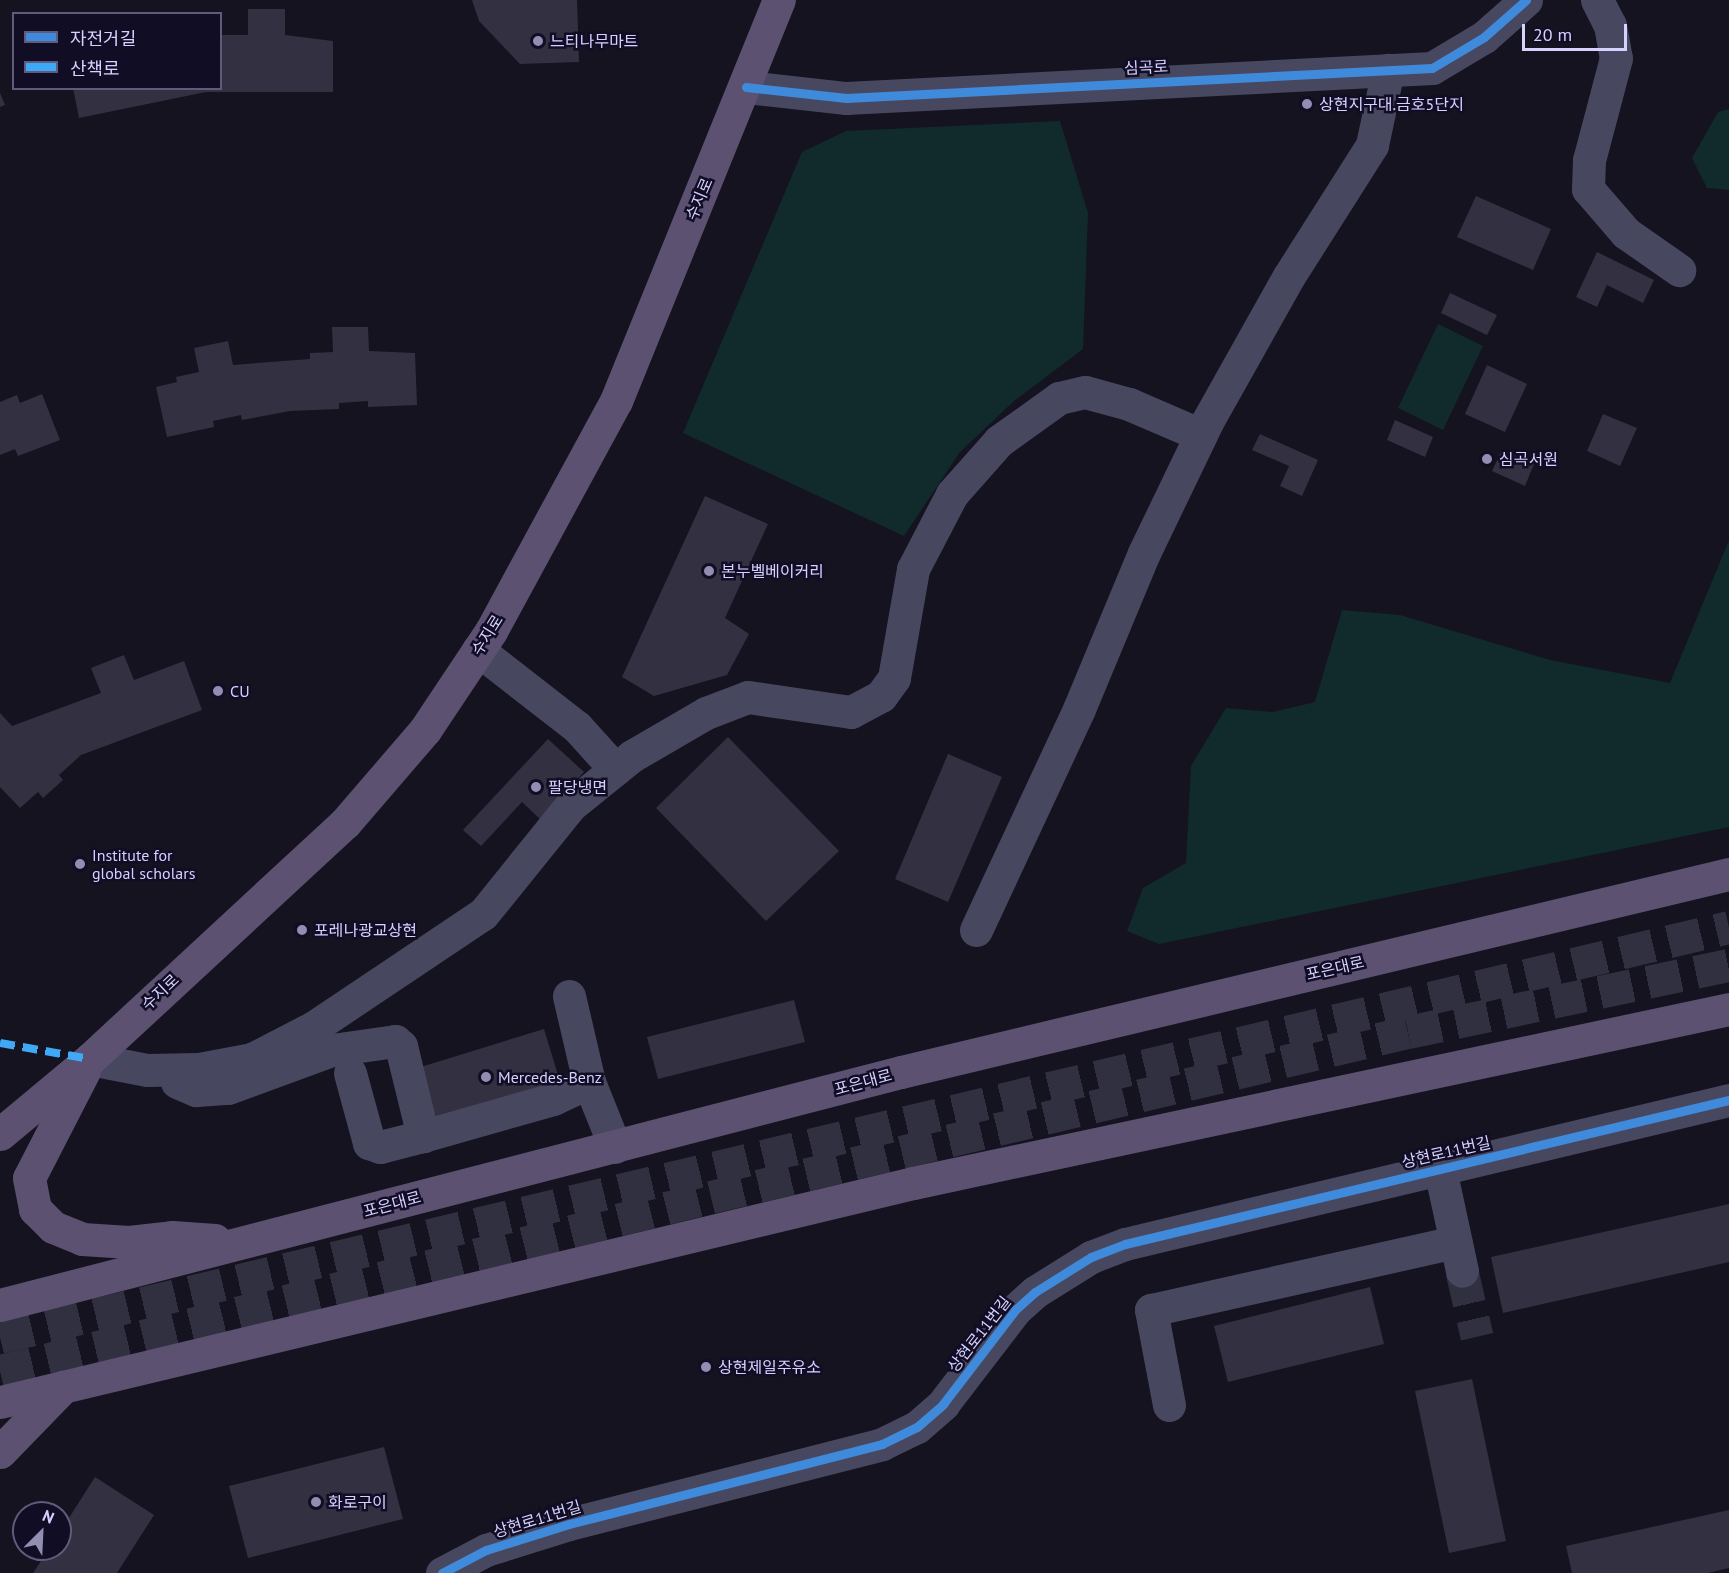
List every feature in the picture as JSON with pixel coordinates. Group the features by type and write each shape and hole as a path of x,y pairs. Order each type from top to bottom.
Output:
{"main road":[{"name":"수지로","path":"0,1134 90,1059 345,823 425,730 478,650 547,532 616,401 746,87 778,0"},
{"name":"포은대로","path":"0,1305 913,1069 1729,874"},
{"path":"0,1402 912,1183 1729,1010"},
{"path":"90,1059 29,1178 35,1209 53,1227 82,1239 129,1242 172,1238 246,1242"},
{"path":"0,1452 63,1387"}],"street":[{"name":"심곡로","path":"746,87 846,98 1432,68 1453,59 1526,0"},
{"path":"1598,0 1610,25 1616,58 1589,160 1588,189 1626,233 1679,270"},
{"path":"976,930 1023,822 1079,709 1144,553 1201,435 1289,276 1372,145 1388,70"},
{"path":"147,1070 198,1069 252,1059 314,1027 483,914 570,806 615,770 706,713 748,697 851,712 881,696 894,678 913,569 952,494 999,441 1059,398 1085,392 1129,404 1201,435"},
{"path":"478,650 577,727 615,770"},
{"path":"570,996 589,1083 615,1147"},
{"path":"90,1059 147,1070 196,1090 228,1088 332,1050 395,1041 401,1046 423,1136"},
{"path":"350,1073 369,1143 380,1147 553,1099 589,1083"},
{"name":"상현로11번길","path":"442,1573 486,1550 569,1524 827,1461 899,1436 917,1427 943,1404 1016,1310 1035,1292 1091,1257 1125,1244 1729,1100"},
{"path":"1169,1405 1151,1310 1459,1257 1440,1169"}],"green space":[{"path":"1729,109 1729,190 1707,188 1692,158 1718,112"},
{"path":"1060,121 1088,213 1083,349 1014,401 960,452 904,536 683,433 802,152 846,131"},
{"path":"1438,324 1483,346 1443,430 1398,408"},
{"path":"1729,540 1729,827 1159,944 1127,931 1143,888 1186,863 1191,766 1226,708 1273,712 1315,702 1342,610 1400,615 1550,660 1670,683"}],"building":[{"name":"느티나무마트","path":"472,0 577,0 579,62 520,64 479,21"},
{"path":"248,9 285,9 285,35 333,41 333,92 206,92 79,118 73,90 222,90 222,35 248,35"},
{"path":"0,93 5,105 0,107"},
{"path":"1476,196 1551,229 1533,270 1457,237"},
{"path":"1597,252 1654,280 1643,303 1607,285 1597,307 1576,297"},
{"path":"1450,293 1497,315 1487,335 1441,313"},
{"path":"332,327 368,327 369,351 415,353 417,405 368,407 368,401 339,403 339,409 290,411 242,420 241,415 213,421 214,427 167,437 156,387 177,382 176,377 199,372 194,348 228,341 233,365 310,359 310,353 333,352"},
{"path":"1487,365 1527,384 1505,432 1465,414"},
{"path":"42,394 60,440 18,456 15,449 0,455 0,402 17,395 20,403"},
{"path":"1603,414 1637,428 1620,466 1587,451"},
{"path":"1395,420 1433,437 1425,457 1387,440"},
{"path":"1260,434 1318,460 1302,496 1280,486 1289,466 1252,450"},
{"path":"1502,450 1534,464 1525,486 1492,471"},
{"name":"본누벨베이커리","path":"705,496 768,524 725,618 749,634 727,675 654,696 622,677"},
{"path":"124,655 134,680 184,661 202,710 81,755 59,775 63,780 43,798 38,792 20,808 0,787 0,713 12,726 101,693 91,668"},
{"path":"728,737 839,851 766,921 656,808"},
{"name":"팔당냉면","path":"548,739 584,772 540,819 522,802 481,846 463,830"},
{"path":"948,754 1002,777 948,902 895,879"},
{"path":"794,1000 805,1042 658,1079 647,1037"},
{"name":"Mercedes-Benz","path":"544,1029 561,1085 428,1125 411,1070"},
{"path":"1729,1204 1729,1262 1503,1313 1491,1257"},
{"path":"1370,1287 1384,1344 1228,1382 1214,1326"},
{"path":"1472,1379 1506,1541 1449,1553 1415,1391"},
{"name":"화로구이","path":"384,1447 403,1519 248,1558 229,1486"},
{"path":"95,1477 154,1515 117,1573 33,1573 41,1561 72,1561 72,1513"},
{"path":"1729,1510 1729,1568 1708,1573 1572,1573 1566,1546"}],"tunnel":[{"path":"0,1337 1729,927"},
{"path":"0,1371 711,1197 1408,1032 1729,965"},
{"path":"1462,1271 1477,1336"}],"marked path":[{"path":"0,1043 90,1059"}],"cycle path":[{"path":"746,87 846,98 1432,68 1484,37 1526,0"},
{"path":"442,1573 486,1550 569,1524 882,1444 917,1427 943,1404 1015,1310 1035,1292 1091,1257 1125,1244 1729,1100"}],"place":[{"name":"느티나무마트","path":"538,41"},
{"name":"상현지구대.금호5단지","path":"1307,104"},
{"name":"심곡서원","path":"1487,459"},
{"name":"본누벨베이커리","path":"709,571"},
{"name":"CU","path":"218,691"},
{"name":"팔당냉면","path":"536,787"},
{"name":"Institute for global scholars","path":"80,864"},
{"name":"포레나광교상현","path":"302,930"},
{"name":"Mercedes-Benz","path":"486,1077"},
{"name":"상현제일주유소","path":"706,1367"},
{"name":"화로구이","path":"316,1502"}]}
